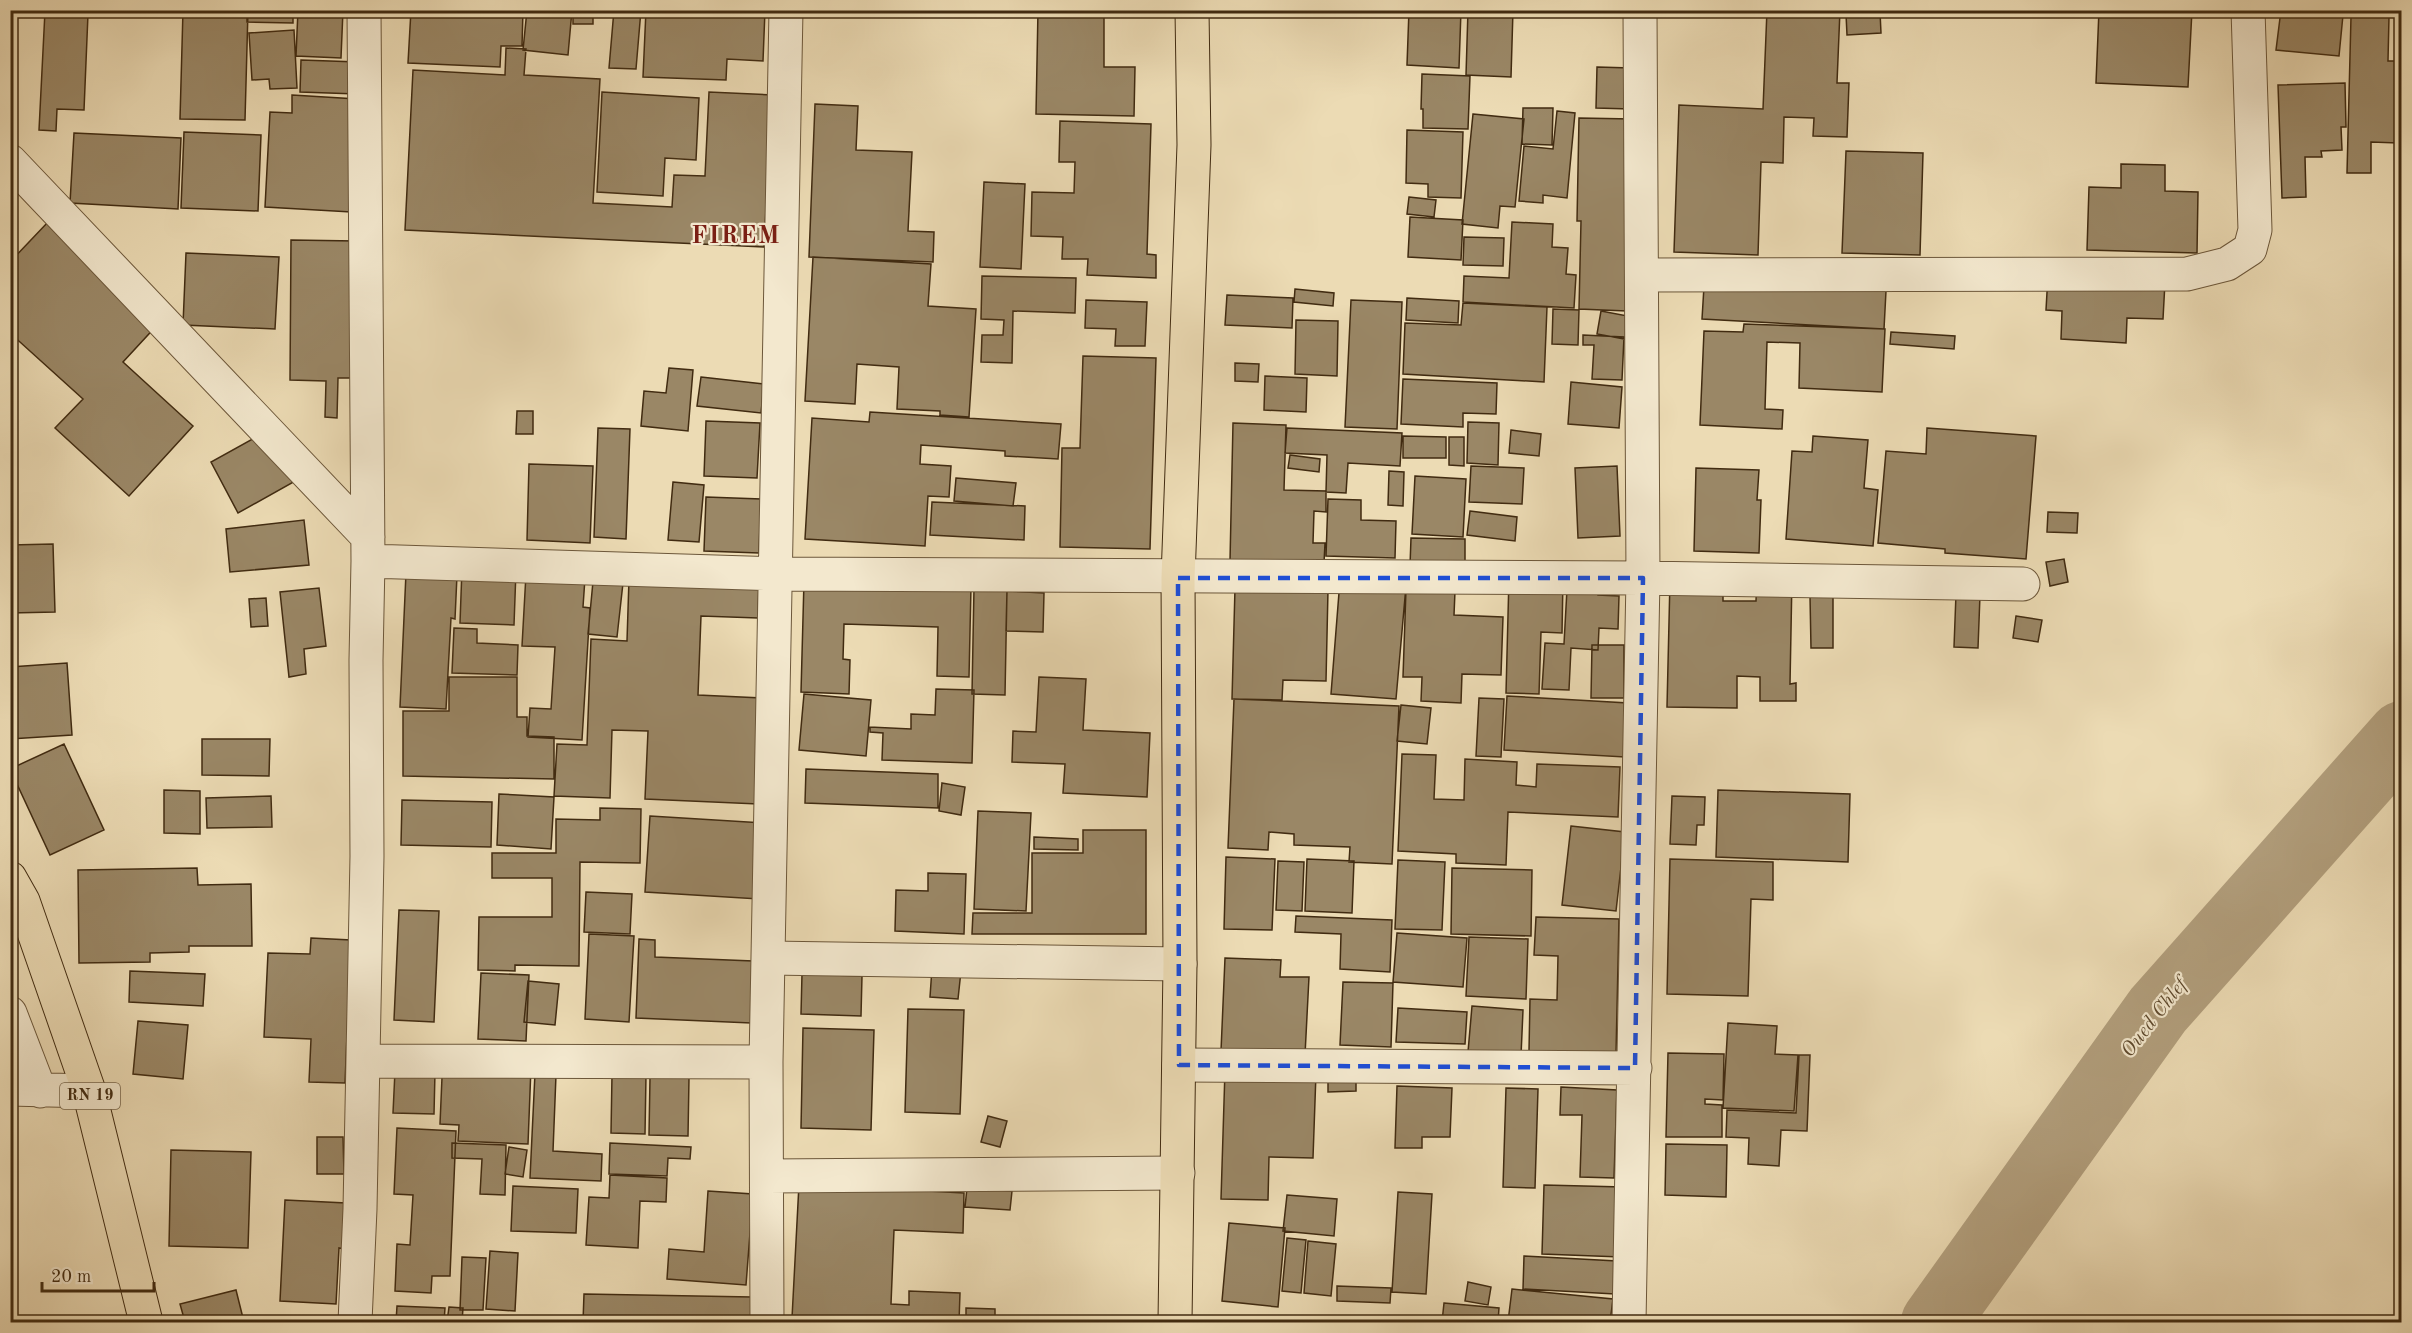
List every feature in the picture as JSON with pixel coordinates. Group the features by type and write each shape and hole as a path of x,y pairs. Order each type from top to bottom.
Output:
{"main road":[{"path":"1175,1323 1180,964 1178,578 1194,145 1192,10"},
{"name":"RN 19","path":"10,878 23,901 89,1091 146,1323"}],"street":[{"path":"355,1323 360,1209 367,856 368,549 364,10"},
{"path":"767,1323 766,1062 786,10"},
{"path":"1629,1323 1643,578 1640,10"},
{"path":"1642,275 2187,274 2227,264 2250,249 2255,230 2248,10"},
{"path":"10,161 368,549 777,574 1178,578 1643,578 2024,584"},
{"path":"769,958 1180,964"},
{"path":"10,1013 25,1090 89,1091"},
{"path":"363,1061 766,1062"},
{"path":"1179,1065 1635,1068"},
{"path":"768,1176 1178,1173"}],"highlighted area":[{"path":"1178,578 1643,578 1635,1068 1179,1065"}],"building":[{"path":"183,10 248,10 245,120 180,119"},
{"path":"247,10 293,10 293,23 247,22"},
{"path":"298,10 343,10 341,58 296,56"},
{"path":"411,10 523,10 522,46 501,46 500,67 408,63"},
{"path":"527,10 572,10 568,55 523,50"},
{"path":"573,10 593,10 593,24 573,24"},
{"path":"614,10 641,10 636,69 609,68"},
{"path":"646,10 765,10 763,61 727,59 726,80 643,77"},
{"path":"1038,10 1104,10 1104,67 1135,67 1134,116 1036,114"},
{"path":"1409,10 1461,10 1459,68 1407,65"},
{"path":"1468,10 1513,10 1511,77 1466,75"},
{"path":"1767,10 1840,10 1837,83 1849,83 1847,137 1813,136 1814,118 1784,117 1783,163 1761,162 1758,255 1674,252 1679,105 1763,109"},
{"path":"2099,10 2192,10 2188,87 2096,83"},
{"path":"2281,10 2343,15 2339,56 2276,50"},
{"path":"45,11 88,14 84,110 57,109 56,131 39,130"},
{"path":"1880,12 1881,33 1847,35 1846,14"},
{"path":"2351,17 2389,17 2388,61 2400,61 2398,143 2371,142 2371,173 2347,173"},
{"path":"294,30 297,88 270,89 269,79 252,80 249,33"},
{"path":"506,48 526,49 524,75 600,79 593,203 672,207 674,175 705,176 709,92 772,95 764,247 405,230 413,70 505,75"},
{"path":"301,60 358,62 357,94 300,92"},
{"path":"1597,67 1631,68 1630,109 1596,108"},
{"path":"1422,74 1470,76 1468,129 1423,128"},
{"path":"2345,83 2346,127 2341,127 2342,150 2321,151 2322,157 2305,157 2306,197 2282,198 2278,85"},
{"path":"602,92 699,98 696,160 665,158 663,196 597,192"},
{"path":"292,95 357,99 351,212 265,207 270,112 292,113"},
{"path":"815,104 858,106 856,150 912,152 908,231 934,232 933,262 809,257"},
{"path":"1523,108 1553,108 1552,145 1522,144"},
{"path":"1557,111 1575,113 1567,198 1543,195 1543,203 1519,201 1524,146 1553,149"},
{"path":"1473,114 1524,119 1515,207 1500,206 1498,228 1462,224"},
{"path":"1579,118 1632,119 1627,311 1579,309 1581,221 1577,221"},
{"path":"1060,121 1151,124 1147,254 1156,255 1156,278 1087,275 1088,259 1062,259 1063,237 1031,236 1032,192 1074,193 1075,162 1059,162"},
{"path":"1407,130 1463,132 1461,198 1428,197 1428,184 1406,183"},
{"path":"184,132 261,135 258,211 181,208"},
{"path":"74,133 181,138 178,209 70,203"},
{"path":"1846,151 1923,153 1920,255 1842,253"},
{"path":"2121,164 2165,165 2165,191 2198,192 2197,253 2087,250 2089,187 2121,188"},
{"path":"984,182 1025,184 1021,269 980,267"},
{"path":"1409,197 1436,200 1434,217 1407,214"},
{"path":"1410,217 1463,220 1461,260 1408,257"},
{"path":"48,222 159,323 123,362 193,426 129,496 55,428 83,399 10,333 10,262"},
{"path":"1512,222 1553,224 1552,247 1568,248 1566,274 1576,275 1574,308 1463,302 1464,276 1509,278"},
{"path":"1464,237 1504,238 1503,266 1463,265"},
{"path":"291,240 356,241 355,378 338,378 337,418 325,417 326,381 290,380"},
{"path":"186,253 279,257 275,329 183,325"},
{"path":"813,257 931,264 928,306 976,309 969,417 940,415 940,411 897,409 899,367 857,364 855,404 805,401"},
{"path":"1705,270 1886,291 1884,329 1702,319"},
{"path":"2048,275 2165,282 2163,319 2127,318 2126,343 2061,339 2062,311 2046,310"},
{"path":"982,276 1076,278 1075,313 1013,311 1012,363 981,362 982,335 1003,335 1004,320 981,319"},
{"path":"1295,289 1334,293 1333,306 1294,302"},
{"path":"1227,295 1293,298 1292,328 1225,325"},
{"path":"1407,298 1459,301 1458,323 1406,320"},
{"path":"1086,300 1147,302 1145,346 1115,346 1116,329 1085,328"},
{"path":"1351,300 1402,302 1397,429 1345,427"},
{"path":"1463,303 1547,307 1544,382 1403,374 1405,323 1461,325"},
{"path":"1553,309 1579,310 1578,345 1552,344"},
{"path":"1601,311 1633,317 1630,340 1597,334"},
{"path":"1296,320 1338,321 1337,376 1295,374"},
{"path":"1744,324 1885,329 1882,392 1799,388 1800,343 1767,342 1765,409 1783,410 1782,429 1700,425 1704,331 1743,332"},
{"path":"1891,332 1955,336 1954,349 1890,344"},
{"path":"1583,335 1624,337 1622,380 1592,379 1594,345 1583,345"},
{"path":"1083,356 1156,358 1150,549 1060,547 1062,448 1080,448"},
{"path":"1235,363 1259,364 1258,382 1235,381"},
{"path":"669,368 693,370 688,431 641,426 644,391 666,393"},
{"path":"1265,376 1307,378 1306,412 1264,410"},
{"path":"701,377 764,384 761,413 697,406"},
{"path":"1403,379 1497,383 1496,414 1463,413 1463,427 1401,424"},
{"path":"1571,382 1622,387 1619,428 1568,424"},
{"path":"517,411 533,411 533,434 516,434"},
{"path":"870,412 1061,424 1058,459 1005,456 1005,451 921,445 920,464 951,466 949,497 928,496 925,546 805,539 812,418 869,422"},
{"path":"706,421 760,423 757,478 704,476"},
{"path":"1468,422 1499,423 1498,465 1467,463"},
{"path":"1233,423 1286,425 1284,490 1326,491 1326,512 1314,511 1313,543 1325,543 1324,563 1230,561"},
{"path":"278,425 306,475 238,513 211,462"},
{"path":"598,428 630,429 626,539 594,537"},
{"path":"1287,428 1402,433 1400,466 1348,463 1346,493 1326,492 1327,455 1285,453"},
{"path":"1927,428 2036,436 2026,559 1945,553 1945,549 1878,543 1886,451 1926,454"},
{"path":"1511,430 1541,434 1539,456 1509,453"},
{"path":"1403,436 1446,437 1446,458 1403,458"},
{"path":"1813,436 1868,440 1864,488 1878,490 1873,546 1786,539 1792,451 1812,452"},
{"path":"1449,437 1464,437 1464,466 1449,465"},
{"path":"1290,455 1320,459 1319,472 1288,468"},
{"path":"529,464 593,466 590,543 527,540"},
{"path":"1471,466 1524,468 1522,504 1469,502"},
{"path":"1617,466 1620,536 1578,538 1575,468"},
{"path":"1696,468 1759,470 1757,500 1761,500 1759,553 1694,551"},
{"path":"1389,471 1404,472 1403,506 1388,505"},
{"path":"1415,476 1466,479 1463,537 1412,534"},
{"path":"956,478 1016,483 1013,506 954,501"},
{"path":"673,482 704,485 699,542 668,540"},
{"path":"706,497 761,499 759,553 704,551"},
{"path":"1328,499 1361,500 1361,520 1396,521 1395,558 1326,556"},
{"path":"932,502 1025,506 1024,540 930,535"},
{"path":"1470,511 1517,517 1515,541 1467,535"},
{"path":"2048,512 2078,513 2077,533 2047,532"},
{"path":"304,520 309,565 230,572 226,529"},
{"path":"1411,538 1465,539 1465,568 1410,566"},
{"path":"53,544 55,612 10,613 10,545"},
{"path":"2064,559 2068,582 2050,586 2046,562"},
{"path":"462,568 516,570 514,625 460,623"},
{"path":"594,571 624,574 617,637 588,634"},
{"path":"1568,571 1599,572 1598,595 1619,596 1618,629 1599,628 1598,650 1571,648 1569,690 1542,689 1545,643 1564,644"},
{"path":"406,573 457,575 455,619 451,618 446,709 400,707"},
{"path":"526,574 585,578 583,607 590,608 582,740 528,737 530,708 551,709 555,647 522,646"},
{"path":"1757,576 1792,577 1790,684 1796,683 1796,701 1760,701 1760,677 1737,676 1737,708 1667,707 1670,580 1723,581 1723,601 1756,601"},
{"path":"1509,577 1563,578 1562,633 1541,632 1539,694 1506,693"},
{"path":"629,579 759,584 758,618 701,616 698,695 762,698 758,804 645,799 648,731 612,730 610,798 554,796 557,744 587,745 591,639 627,641"},
{"path":"1340,580 1406,586 1396,699 1331,694"},
{"path":"804,581 971,586 969,677 937,676 938,627 844,624 843,659 850,660 849,694 801,692"},
{"path":"319,588 326,646 304,649 306,674 289,677 280,592"},
{"path":"974,588 1007,589 1005,695 972,694"},
{"path":"1235,588 1328,590 1326,681 1283,680 1282,700 1232,699"},
{"path":"1406,589 1455,591 1454,615 1503,617 1501,675 1462,674 1461,703 1421,701 1422,677 1403,677"},
{"path":"1007,591 1044,593 1043,632 1006,631"},
{"path":"1956,594 1980,595 1978,648 1954,647"},
{"path":"1833,595 1833,648 1811,648 1810,596"},
{"path":"266,598 268,626 251,627 249,599"},
{"path":"2016,616 2042,620 2038,642 2013,638"},
{"path":"454,628 477,629 477,643 518,645 517,675 452,673"},
{"path":"1592,645 1624,645 1624,698 1591,698"},
{"path":"67,663 72,735 10,739 10,667"},
{"path":"449,677 517,677 517,717 527,717 527,736 554,737 554,779 403,776 403,711 449,711"},
{"path":"1039,677 1086,679 1083,730 1150,733 1147,797 1063,793 1065,764 1012,762 1013,731 1036,732"},
{"path":"936,689 974,690 972,763 882,760 883,733 870,732 870,727 911,729 911,714 935,715"},
{"path":"804,694 871,700 866,756 799,750"},
{"path":"1507,696 1628,703 1625,757 1504,750"},
{"path":"1479,698 1504,699 1501,757 1476,756"},
{"path":"1234,699 1399,706 1392,864 1349,862 1350,847 1294,845 1294,834 1269,832 1268,850 1228,848"},
{"path":"1401,705 1431,708 1427,744 1397,741"},
{"path":"202,739 270,739 269,776 202,775"},
{"path":"64,744 104,830 50,855 10,769"},
{"path":"1402,754 1436,755 1434,799 1464,800 1465,759 1517,762 1516,785 1536,787 1537,764 1620,767 1618,817 1508,812 1506,865 1456,863 1456,854 1398,851"},
{"path":"806,769 938,774 938,808 805,803"},
{"path":"942,783 965,787 961,815 939,811"},
{"path":"164,790 200,791 200,834 164,833"},
{"path":"1718,790 1850,794 1848,862 1716,857"},
{"path":"499,794 554,797 551,849 497,845"},
{"path":"271,796 272,827 207,828 206,798"},
{"path":"1672,796 1705,797 1704,825 1697,825 1696,845 1670,844"},
{"path":"402,800 492,802 491,847 401,845"},
{"path":"600,808 641,809 640,863 580,862 579,966 515,965 515,971 478,970 479,917 552,917 552,878 492,878 492,853 556,853 556,819 600,820"},
{"path":"978,811 1031,813 1026,911 974,909"},
{"path":"650,816 764,823 759,899 645,892"},
{"path":"1571,826 1625,832 1616,911 1562,905"},
{"path":"1083,830 1146,830 1146,934 972,934 973,913 1032,913 1032,853 1083,853"},
{"path":"1034,837 1078,839 1078,850 1034,849"},
{"path":"1226,857 1275,859 1272,930 1224,929"},
{"path":"1307,859 1354,861 1352,913 1305,911"},
{"path":"1670,859 1773,862 1773,900 1751,899 1748,996 1667,994"},
{"path":"1398,860 1445,862 1442,930 1395,929"},
{"path":"1278,861 1304,862 1302,911 1276,910"},
{"path":"197,868 198,885 251,884 252,946 189,946 189,952 150,953 150,962 79,963 78,870"},
{"path":"1452,868 1532,870 1531,936 1451,934"},
{"path":"928,873 966,874 964,934 895,931 896,890 928,891"},
{"path":"586,892 632,894 630,934 584,932"},
{"path":"399,910 439,911 434,1022 394,1020"},
{"path":"1296,916 1392,920 1390,972 1340,969 1341,934 1295,932"},
{"path":"1536,917 1619,919 1616,1053 1529,1051 1530,999 1557,1000 1558,956 1534,955"},
{"path":"1397,933 1467,938 1463,987 1393,982"},
{"path":"589,934 634,936 629,1022 585,1019"},
{"path":"1469,937 1528,939 1526,999 1466,996"},
{"path":"311,938 351,940 345,1083 309,1082 311,1039 264,1037 268,953 310,954"},
{"path":"639,939 655,940 655,957 753,961 751,1023 636,1018"},
{"path":"1225,958 1281,960 1280,977 1309,977 1305,1055 1221,1051"},
{"path":"932,968 961,971 958,999 930,997"},
{"path":"130,971 205,974 203,1006 129,1002"},
{"path":"481,973 529,975 526,1041 478,1039"},
{"path":"802,974 862,976 861,1016 801,1014"},
{"path":"528,981 559,984 555,1025 524,1022"},
{"path":"1343,982 1393,983 1391,1047 1340,1045"},
{"path":"1472,1006 1523,1010 1521,1056 1468,1052"},
{"path":"1398,1008 1467,1012 1465,1044 1396,1042"},
{"path":"908,1009 964,1010 960,1114 905,1112"},
{"path":"138,1021 188,1025 183,1079 133,1074"},
{"path":"1728,1023 1777,1026 1775,1054 1798,1055 1794,1111 1723,1108"},
{"path":"803,1028 874,1030 871,1130 801,1128"},
{"path":"1668,1053 1724,1054 1723,1100 1705,1099 1705,1104 1722,1105 1722,1137 1666,1137"},
{"path":"443,1054 531,1067 528,1144 458,1141 459,1125 440,1124"},
{"path":"1799,1055 1810,1055 1807,1131 1781,1130 1779,1166 1748,1164 1749,1138 1726,1137 1727,1110 1796,1113"},
{"path":"1225,1070 1316,1073 1313,1158 1269,1157 1268,1200 1221,1199"},
{"path":"395,1071 435,1072 434,1114 393,1113"},
{"path":"535,1073 556,1075 553,1151 602,1154 601,1181 530,1178"},
{"path":"1328,1074 1356,1074 1356,1091 1328,1092"},
{"path":"612,1075 646,1075 645,1134 611,1133"},
{"path":"650,1078 689,1078 688,1136 649,1135"},
{"path":"1397,1086 1452,1088 1450,1137 1422,1137 1422,1148 1395,1148"},
{"path":"1561,1087 1617,1090 1614,1178 1580,1177 1582,1115 1560,1115"},
{"path":"1506,1088 1538,1089 1535,1188 1503,1187"},
{"path":"988,1116 1007,1121 1000,1147 981,1142"},
{"path":"397,1128 456,1131 450,1276 432,1276 431,1293 395,1291 397,1244 410,1245 413,1195 394,1194"},
{"path":"317,1137 343,1137 344,1174 317,1174"},
{"path":"452,1143 506,1145 505,1195 480,1194 482,1159 452,1158"},
{"path":"610,1143 691,1147 690,1159 668,1158 667,1176 609,1174"},
{"path":"1666,1144 1727,1145 1726,1197 1665,1195"},
{"path":"509,1147 527,1150 523,1177 505,1174"},
{"path":"171,1150 251,1152 248,1248 169,1246"},
{"path":"610,1175 667,1178 666,1202 640,1201 638,1248 586,1245 589,1197 609,1198"},
{"path":"799,1184 964,1193 963,1233 894,1230 891,1304 909,1305 909,1291 960,1293 959,1322 845,1322 845,1320 792,1318"},
{"path":"1544,1185 1623,1187 1621,1257 1542,1254"},
{"path":"513,1186 578,1189 576,1233 511,1231"},
{"path":"967,1188 1012,1191 1010,1210 965,1207"},
{"path":"708,1191 753,1194 746,1285 667,1279 669,1249 704,1252"},
{"path":"1398,1192 1432,1194 1426,1294 1392,1292"},
{"path":"1287,1195 1337,1199 1334,1236 1283,1231"},
{"path":"285,1200 346,1203 344,1249 339,1248 336,1304 280,1301"},
{"path":"1229,1223 1285,1228 1278,1307 1222,1301"},
{"path":"1287,1238 1306,1240 1301,1293 1282,1291"},
{"path":"1308,1241 1336,1244 1331,1296 1304,1293"},
{"path":"490,1251 518,1253 515,1311 486,1309"},
{"path":"1524,1256 1617,1261 1615,1294 1523,1289"},
{"path":"462,1257 486,1258 483,1310 460,1310"},
{"path":"10,1270 15,1293 10,1294"},
{"path":"1468,1282 1491,1287 1488,1305 1465,1301"},
{"path":"1337,1286 1391,1288 1390,1303 1337,1301"},
{"path":"1512,1289 1613,1299 1610,1322 1508,1322"},
{"path":"236,1290 244,1322 185,1322 180,1304"},
{"path":"584,1294 752,1297 752,1322 583,1322"},
{"path":"1444,1303 1499,1308 1498,1322 1442,1322"},
{"path":"397,1306 445,1308 444,1322 396,1322"},
{"path":"449,1307 463,1308 462,1322 447,1322"},
{"path":"966,1308 995,1309 995,1322 966,1322"}],"waterway":[{"name":"Oued Chlef","path":"1935,1322 2158,1010 2402,735"}],"district":[{"name":"FIREM","path":"736,237"}]}
